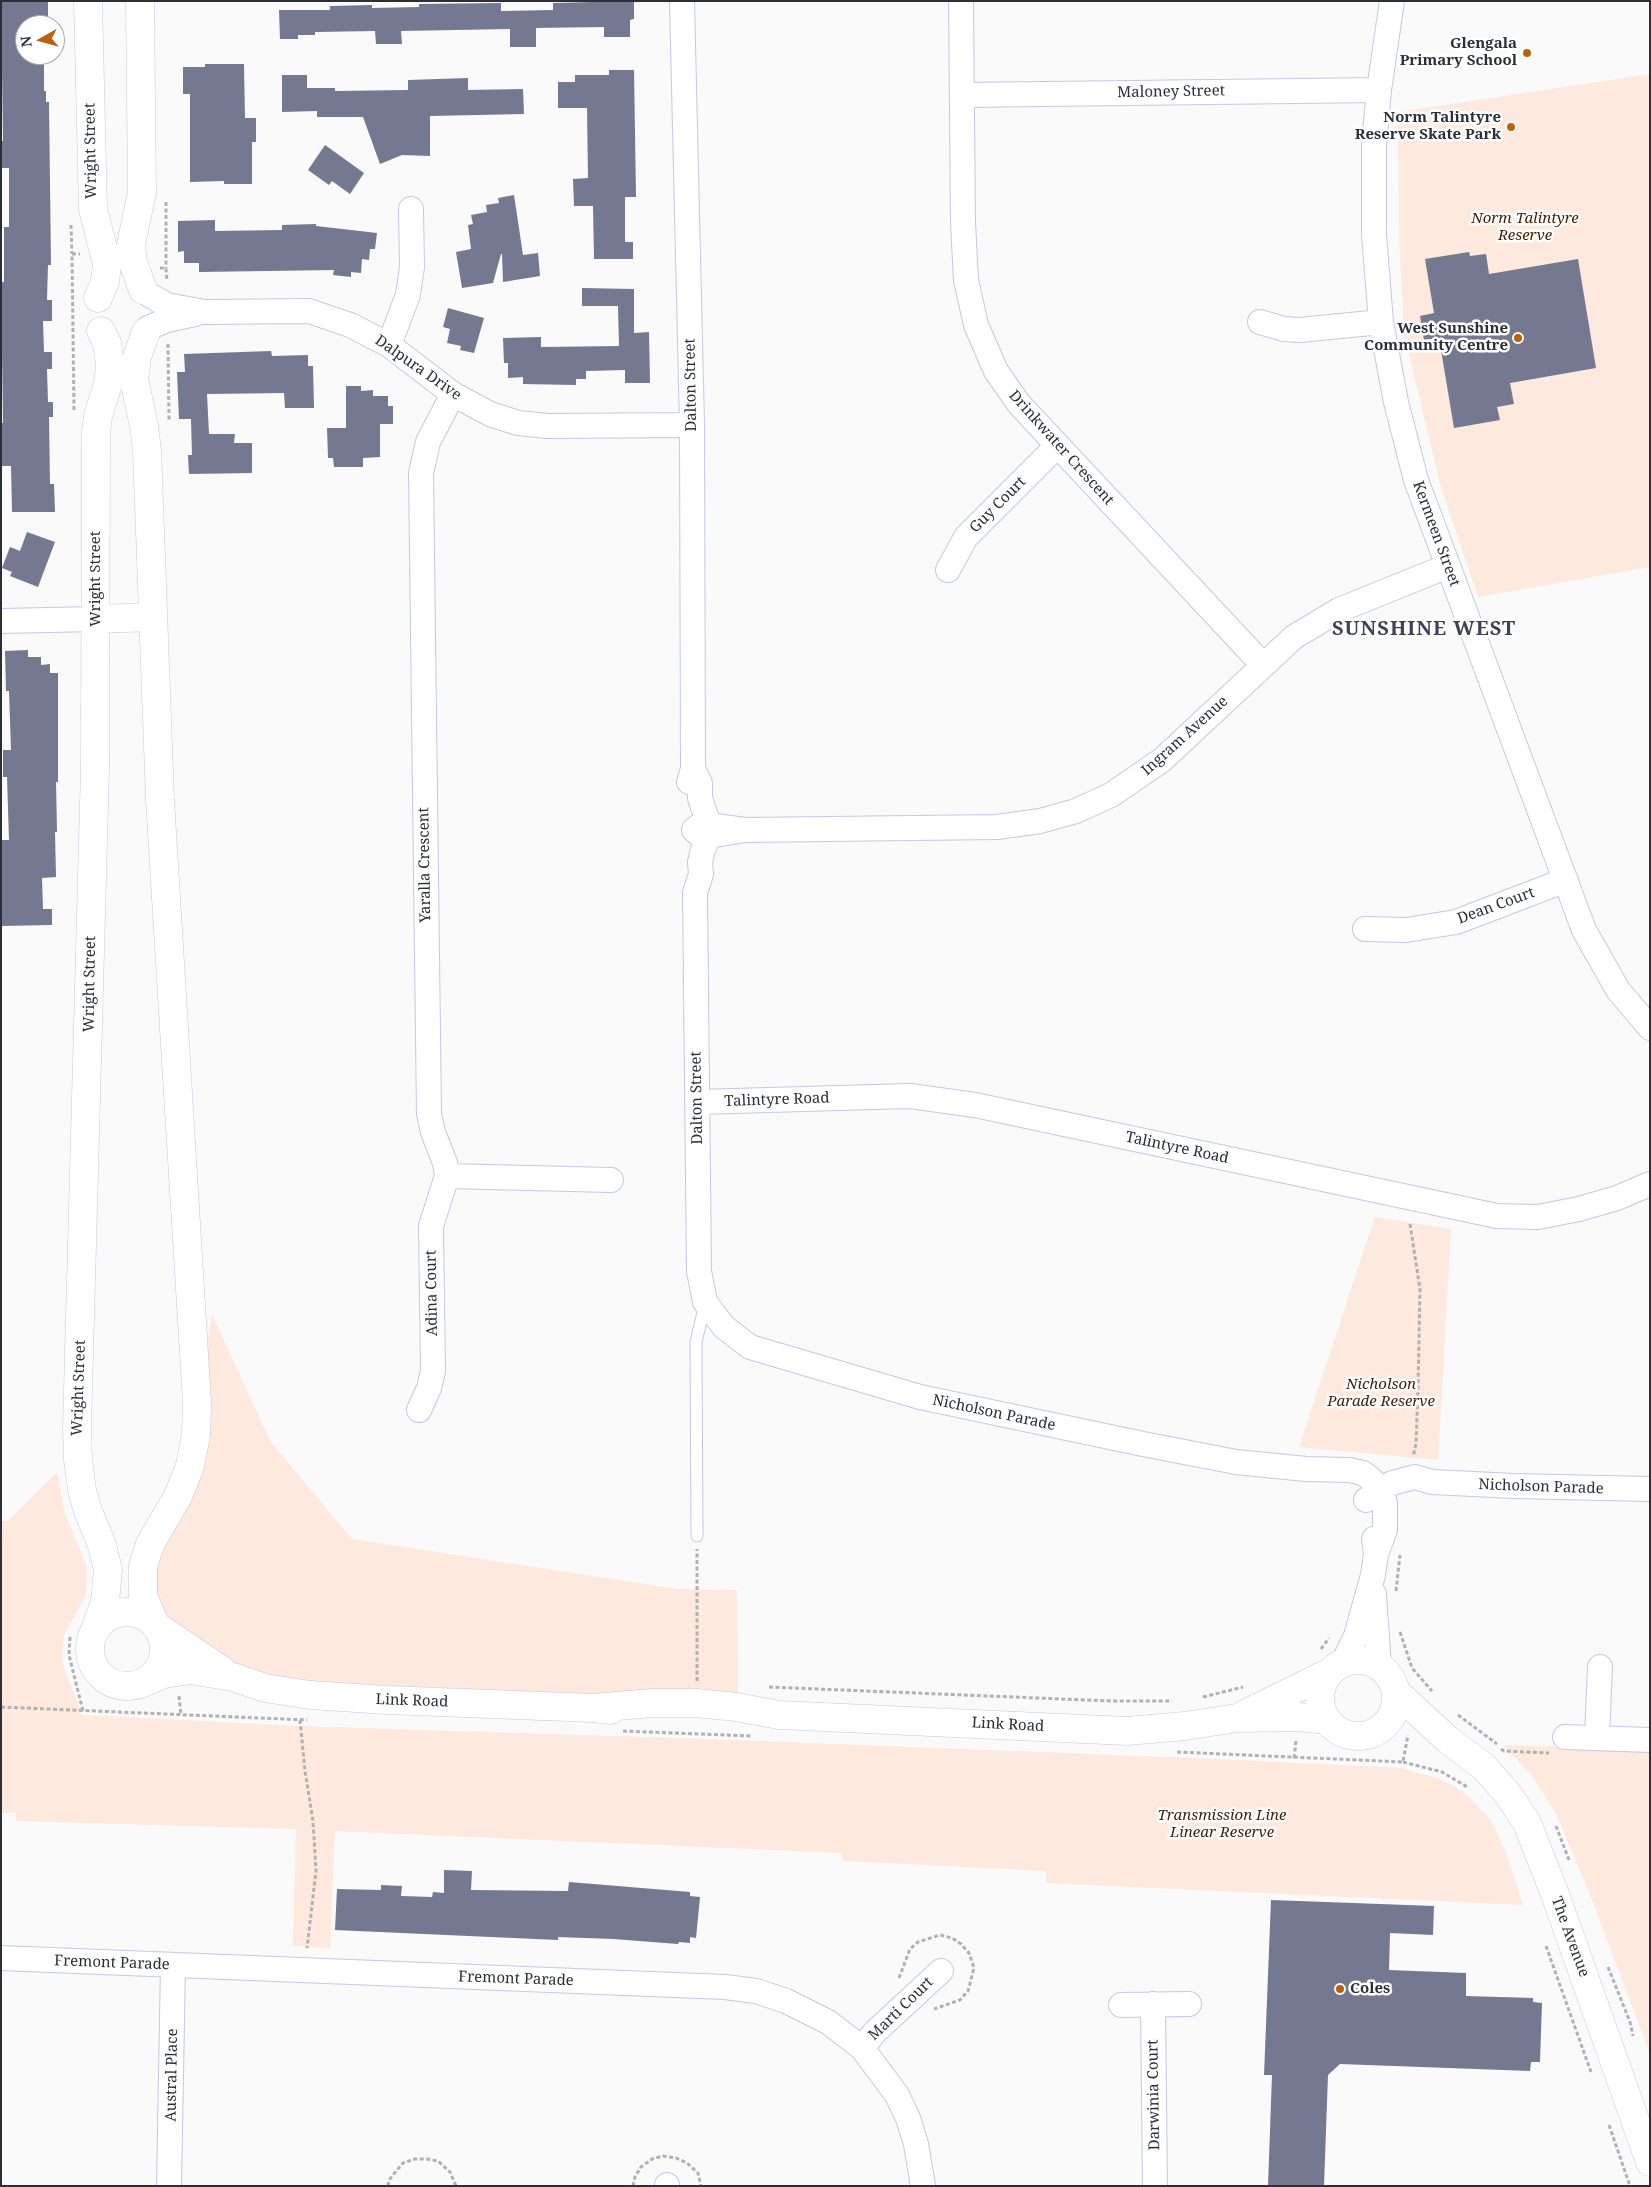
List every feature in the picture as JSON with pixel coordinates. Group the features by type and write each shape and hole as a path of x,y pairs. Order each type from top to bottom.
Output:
{"street":[{"name":"Wright Street","path":"88,1 92,203 120,263 153,311"},
{"name":"Wright Street","path":"98,298 120,263 131,238 142,192 140,1"},
{"name":"Dalton Street","path":"682,1 692,425 693,769 700,783 704,830 700,874 695,893 699,1271 705,1302"},
{"name":"Drinkwater Crescent","path":"961,1 963,223 966,280 976,325 996,371 1018,404 1263,666"},
{"name":"Kermeen Street","path":"1392,1 1379,90 1374,144 1374,226 1381,322 1396,402 1416,480 1584,930 1618,990 1650,1028"},
{"name":"Maloney Street","path":"962,94 1379,90"},
{"path":"389,345 408,295 412,267 411,209"},
{"path":"118,283 132,284 153,311 140,337 127,342 112,340 101,331 94,311 98,298 107,288 118,283"},
{"name":"Dalpura Drive","path":"153,311 309,311 350,324 389,345 453,394 490,414 518,423 547,426 692,425"},
{"path":"153,311 136,357 134,379 146,441 160,800 197,1403 196,1435 190,1466 178,1496 153,1537 143,1566 143,1596 156,1626 164,1646 163,1659 152,1676 141,1684 121,1686 102,1677 91,1660 90,1646 83,1632 105,1619 122,1612 140,1614 156,1626"},
{"path":"1260,322 1284,329 1300,330 1381,322"},
{"name":"Wright Street","path":"83,1632 105,1602 108,1570 102,1545 88,1511 82,1490 77,1428 95,778 96,433 98,416 108,384 110,365 107,344 101,331"},
{"name":"Yaralla Crescent","path":"447,1176 445,1162 433,1132 429,1114 420,508 421,473 428,442 453,394"},
{"name":"Guy Court","path":"948,570 966,537 1057,446"},
{"name":"Ingram Avenue","path":"704,830 997,827 1040,821 1076,811 1111,795 1162,760 1294,637 1339,610 1448,566"},
{"path":"1,621 153,617"},
{"name":"Dean Court","path":"1365,929 1406,930 1456,922 1566,880"},
{"name":"Talintyre Road","path":"697,1102 910,1096 975,1105 1497,1216 1538,1217 1579,1209 1617,1198 1650,1184"},
{"path":"447,1176 611,1180"},
{"name":"Adina Court","path":"419,1410 429,1388 433,1371 431,1226 447,1176"},
{"name":"Nicholson Parade","path":"705,1302 724,1327 750,1347 920,1397 1236,1462 1306,1469 1344,1481 1356,1489 1377,1496 1392,1483 1415,1477 1432,1482 1650,1489"},
{"path":"1377,1496 1372,1517 1379,1666"},
{"path":"1336,1668 1355,1660 1367,1661 1379,1666 1393,1682 1396,1692 1393,1714 1378,1730 1368,1735 1356,1736 1345,1734 1327,1720 1320,1696 1323,1683 1336,1668 1356,1636 1374,1565"},
{"name":"Link Road","path":"156,1626 233,1677"},
{"path":"1597,1737 1600,1667"},
{"name":"Link Road","path":"1237,1718 1336,1668"},
{"name":"Link Road","path":"141,1684 177,1671 197,1670 233,1677 265,1688 310,1695 593,1708 696,1719 779,1715 1127,1730 1185,1726 1237,1718 1299,1717 1327,1720"},
{"name":"The Avenue","path":"1396,1692 1447,1739 1484,1767 1507,1793 1527,1823 1556,1897 1650,2162"},
{"name":"The Avenue","path":"1378,1730 1409,1730 1447,1739"},
{"path":"1564,1737 1650,1740"},
{"name":"Fremont Parade","path":"1,1958 725,1987 756,1991 786,2000 828,2022 862,2048 897,2095 908,2118 916,2144 923,2186"},
{"name":"Austral Place","path":"170,2186 172,1965"},
{"name":"Marti Court","path":"862,2048 875,2032 941,1970"},
{"name":"Darwinia Court","path":"1153,2004 1155,2186"},
{"path":"1121,2005 1189,2004"}],"lane":[{"path":"697,1536 696,1342 705,1302"}],"path":[{"path":"74,419 72,254 88,254 97,264 120,263 166,268 153,311 169,425"},
{"path":"1410,1224 1420,1298 1416,1435 1413,1457"},
{"path":"696,1719 697,1536"},
{"path":"1396,1596 1401,1550"},
{"path":"1400,1631 1412,1668 1433,1691"},
{"path":"83,1632 68,1655 83,1711"},
{"path":"177,1671 181,1715"},
{"path":"1200,1698 1245,1686"},
{"path":"766,1687 1102,1700 1178,1701"},
{"path":"300,1720 305,1772 313,1821 316,1871 303,1971"},
{"path":"1403,1762 1442,1772 1476,1794"},
{"path":"1544,1939 1593,2080"},
{"path":"1606,2116 1630,2186"},
{"path":"388,2186 389,2180 403,2163 415,2159 427,2159 438,2161 450,2172 456,2186"}],"green space":[{"name":"Norm Talintyre Reserve","path":"1650,74 1650,567 1478,597 1441,487 1404,334 1399,236 1398,112"},
{"name":"Nicholson Parade Reserve","path":"1375,1217 1451,1229 1438,1460 1299,1447"},
{"path":"212,1314 270,1441 352,1539 677,1589 737,1590 738,1700 319,1685 268,1675 232,1663 165,1621 153,1584 166,1541 205,1362"},
{"name":"Transmission Line Linear Reserve","path":"57,1472 64,1511 87,1567 86,1595 64,1635 62,1662 82,1715 300,1726 709,1739 1401,1768 1437,1778 1463,1791 1491,1820 1506,1853 1523,1905 1046,1883 1046,1871 843,1861 842,1853 335,1831 330,1948 293,1946 296,1829 16,1821 16,1813 1,1813 1,1521 8,1521"},
{"path":"1503,1745 1650,1749 1650,2054 1589,1892 1556,1814 1532,1776"}],"building":[{"path":"1,1 48,1 48,15 15,15 15,65 44,65 44,91 46,91 46,102 49,102 51,265 48,265 47,300 52,300 52,321 43,321 44,352 52,352 52,369 47,369 48,402 53,402 53,417 49,417 50,484 54,484 55,512 12,512 11,466 1,466 1,423 3,423 1,282 4,282 4,227 9,227 9,168 1,168 1,141 3,141"},
{"path":"634,1 634,19 630,20 630,37 604,37 604,27 536,28 536,47 510,47 510,29 401,31 402,44 376,44 375,31 315,32 315,35 298,35 298,39 280,39 279,10 330,10 330,6 372,5 372,8 419,7 419,4 501,3 501,11 553,10 553,3"},
{"path":"205,64 244,64 245,118 256,118 256,142 252,142 252,184 224,184 224,181 190,182 190,94 183,94 183,67 205,67"},
{"path":"609,70 634,70 636,197 625,197 625,242 633,242 633,259 594,259 593,206 574,206 573,179 588,178 587,108 558,108 558,82 575,82 575,75 609,75"},
{"path":"282,75 307,75 307,88 335,88 335,91 408,90 408,80 468,78 468,90 523,89 524,114 430,116 430,156 402,155 380,164 363,117 317,117 317,111 282,112"},
{"path":"325,145 364,173 350,194 332,181 329,185 308,170"},
{"path":"514,195 523,255 538,253 540,276 503,282 501,254 493,283 462,288 456,252 471,249 468,225 473,224 471,215 487,212 486,205 499,203 498,198"},
{"path":"215,220 215,231 282,230 282,225 316,224 316,226 377,233 375,249 370,249 369,260 362,259 361,273 351,272 351,277 333,275 334,270 199,272 199,263 184,263 184,251 178,252 178,221"},
{"name":"West Sunshine Community Centre","path":"1469,252 1470,256 1486,254 1489,274 1578,259 1596,368 1510,383 1514,404 1497,407 1500,420 1454,428 1439,338 1424,340 1420,316 1434,313 1425,259"},
{"path":"582,288 634,289 634,333 649,332 650,383 625,383 625,370 586,371 586,379 576,379 576,385 523,384 523,377 508,378 508,363 504,363 503,338 541,337 541,347 619,346 618,306 582,306"},
{"path":"448,308 484,318 474,353 460,350 461,346 447,343 450,329 443,327"},
{"path":"271,351 272,356 308,355 308,366 313,366 314,408 285,408 284,393 207,394 209,434 235,434 234,443 252,443 252,473 189,474 188,455 192,455 191,419 179,419 177,372 185,372 184,354"},
{"path":"346,386 361,386 361,391 373,390 373,396 388,396 388,406 393,406 393,424 380,424 380,457 363,458 363,467 334,467 333,458 328,458 327,428 346,428"},
{"path":"27,532 55,542 38,587 10,576 12,572 2,568 10,547 20,551"},
{"path":"28,650 28,657 41,657 41,665 50,664 50,673 58,673 56,877 42,878 43,909 52,909 52,925 1,926 1,840 9,840 7,777 3,777 3,750 11,750 9,691 6,691 5,651"},
{"path":"444,1870 472,1871 471,1890 568,1891 569,1882 690,1892 690,1896 700,1897 696,1938 690,1937 690,1943 679,1942 678,1944 613,1939 558,1937 558,1940 335,1930 337,1889 381,1890 381,1885 402,1886 401,1896 432,1897 433,1892 444,1893"},
{"path":"1271,1900 1434,1906 1433,1935 1390,1933 1389,1970 1466,1973 1466,1996 1533,1998 1533,2002 1542,2003 1540,2062 1531,2062 1530,2071 1340,2064 1328,2075 1324,2186 1268,2186 1272,2075 1264,2075"}],"place":[{"name":"Glengala Primary School","path":"1527,53"},
{"name":"Norm Talintyre Reserve Skate Park","path":"1511,127"},
{"name":"West Sunshine Community Centre","path":"1518,338"},
{"name":"Coles","path":"1340,1989"}],"district":[{"name":"SUNSHINE WEST","path":"1424,629"}]}
